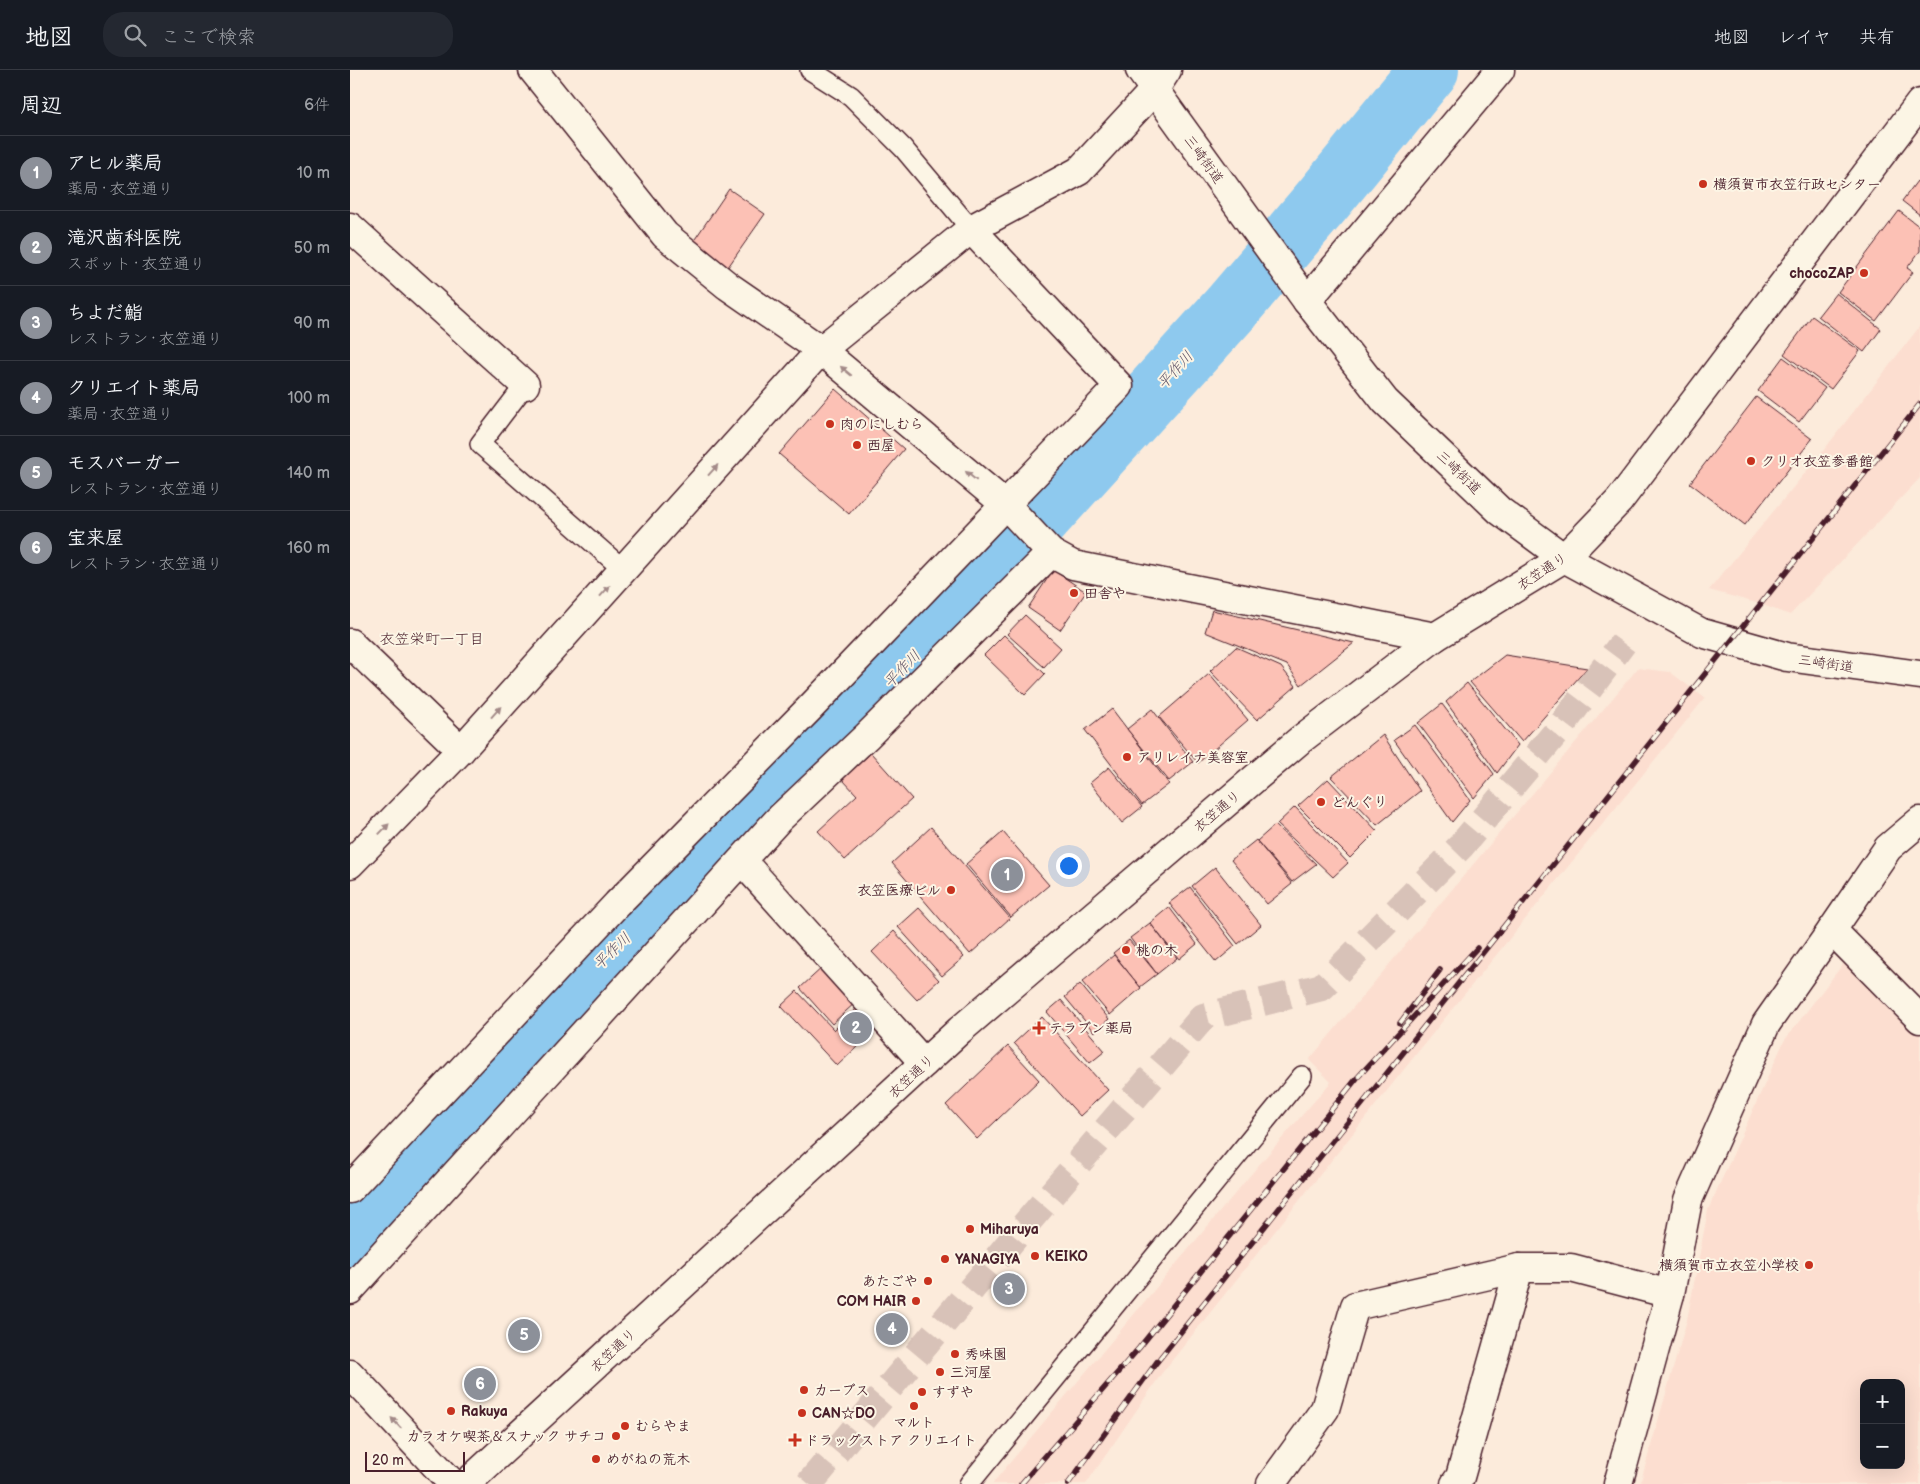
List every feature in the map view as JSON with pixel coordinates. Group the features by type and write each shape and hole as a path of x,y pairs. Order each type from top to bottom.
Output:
{"street":[{"path":"533,70 665,235 728,286 821,350 1007,506 1050,552 1073,565 1435,637"},
{"path":"1306,300 1500,70"},
{"path":"352,860 461,750 821,350 971,229 1079,171 1154,76"},
{"name":"三崎街道","path":"1154,76 1201,155 1306,300 1385,401 1500,511 1564,558 1702,633 1787,657 1920,675"},
{"name":"衣笠通り","path":"466,1484 960,1030 1300,740 1435,637 1564,558 1619,501 1920,103"},
{"path":"350,227 525,385"},
{"path":"350,1189 617,904 1007,506 1119,386 971,229"},
{"path":"350,1290 778,820 867,736 1050,552"},
{"path":"350,643 461,750"},
{"path":"1618,1484 1670,1294 1688,1200 1730,1102 1766,1024 1888,848 1920,821"},
{"path":"742,860 924,1063"},
{"path":"1832,930 1920,1019"},
{"path":"1271,1484 1325,1409 1355,1306 1519,1268 1571,1268 1670,1294"},
{"path":"1455,1484 1460,1477 1519,1268"},
{"path":"350,1374 453,1484"}],"lane":[{"path":"810,70 851,96 904,148 971,229"},
{"path":"525,385 480,444 624,570"},
{"path":"969,1484 1302,1076"}],"shaded area":[{"path":"1920,326 1920,478 1790,615 1760,604 1709,590 1823,451"},
{"path":"1638,668 1670,672 1705,698 1445,1018 1162,1373 1086,1484 992,1484 1258,1166 1331,1082 1309,1060"},
{"name":"横須賀市立衣笠小学校","path":"1843,964 1857,964 1920,1030 1920,1484 1640,1484 1687,1320 1708,1210 1784,1041"}],"building":[{"path":"1917,181 1920,184 1920,215 1902,201"},
{"path":"729,189 765,214 728,267 693,242"},
{"path":"1899,211 1920,227 1920,251 1907,268 1913,272 1876,321 1838,292"},
{"path":"1836,293 1881,329 1864,352 1818,316"},
{"path":"1812,316 1860,351 1831,389 1784,354"},
{"path":"1783,357 1825,388 1799,422 1758,391"},
{"path":"835,389 904,449 849,514 779,454"},
{"name":"クリオ衣笠参番館","path":"1756,397 1812,439 1745,525 1690,483"},
{"path":"1053,570 1086,592 1060,630 1028,608"},
{"path":"1212,610 1354,643 1301,685 1287,665 1205,632"},
{"path":"1025,615 1061,648 1044,667 1007,634"},
{"path":"1004,635 1045,674 1025,695 984,655"},
{"path":"1236,647 1281,667 1296,686 1257,720 1210,671"},
{"path":"1505,655 1587,668 1522,742 1470,682"},
{"path":"1209,674 1248,720 1198,763 1159,717"},
{"path":"1467,683 1518,745 1497,773 1446,702"},
{"path":"1442,704 1494,774 1474,798 1418,723"},
{"name":"アリレイナ美容室","path":"1112,709 1169,784 1142,805 1085,730"},
{"path":"1152,709 1193,762 1169,781 1127,729"},
{"path":"1415,725 1470,800 1452,822 1394,740"},
{"path":"1383,735 1420,791 1377,825 1331,777"},
{"path":"871,753 912,799 845,860 818,831 857,795 842,779"},
{"path":"1109,767 1142,807 1122,823 1090,783"},
{"path":"1328,779 1377,831 1350,858 1298,806"},
{"path":"1295,807 1348,863 1333,877 1277,824"},
{"path":"1275,825 1316,864 1292,882 1257,841"},
{"name":"衣笠医療ビル","path":"931,827 1010,918 970,954 892,863"},
{"path":"1003,832 1049,885 1011,917 966,864"},
{"path":"1256,840 1292,884 1267,904 1231,860"},
{"path":"1215,867 1261,925 1238,944 1192,886"},
{"path":"1190,887 1235,946 1216,962 1169,903"},
{"path":"1169,907 1197,944 1179,959 1150,923"},
{"path":"919,908 964,957 942,976 898,927"},
{"path":"1150,923 1177,958 1157,974 1130,938"},
{"path":"894,931 939,980 917,1000 872,952"},
{"path":"1129,940 1157,974 1140,987 1113,953"},
{"path":"1114,955 1141,988 1110,1015 1082,982"},
{"path":"824,966 857,1001 832,1024 800,988"},
{"path":"1080,984 1109,1019 1094,1032 1065,997"},
{"path":"797,991 834,1030 859,1006 879,1026 837,1066 781,1006"},
{"path":"1061,1000 1105,1051 1090,1063 1047,1012"},
{"path":"1042,1017 1108,1090 1080,1116 1014,1043"},
{"path":"1008,1046 1039,1080 977,1139 946,1105"}],"waterway":[{"name":"平作川","path":"350,1244 565,996 900,673 1230,309 1322,201 1429,70"}],"tunnel":[{"path":"809,1484 1019,1232 1203,1017 1322,987 1461,846 1559,729 1623,643"}],"railway":[{"path":"1068,1484 1156,1363 1920,404"},
{"path":"1021,1484 1139,1348 1357,1078 1477,948"},
{"path":"1400,1023 1440,970"}],"place":[{"name":"横須賀市衣笠行政センター","path":"1703,184"},
{"name":"chocoZAP","path":"1864,273"},
{"name":"肉のにしむら","path":"830,424"},
{"name":"西屋","path":"857,445"},
{"name":"クリオ衣笠参番館","path":"1751,461"},
{"name":"田舎や","path":"1074,593"},
{"name":"アリレイナ美容室","path":"1127,757"},
{"name":"どんぐり","path":"1321,802"},
{"name":"アヒル薬局","path":"1007,875"},
{"name":"衣笠医療ビル","path":"951,890"},
{"name":"桃の木","path":"1126,950"},
{"name":"滝沢歯科医院","path":"856,1028"},
{"name":"テラブン薬局","path":"1039,1028"},
{"name":"Miharuya","path":"970,1229"},
{"name":"KEIKO","path":"1035,1256"},
{"name":"YANAGIYA","path":"945,1259"},
{"name":"横須賀市立衣笠小学校","path":"1809,1265"},
{"name":"あたごや","path":"928,1281"},
{"name":"ちよだ鮨","path":"1009,1289"},
{"name":"COM HAIR","path":"916,1301"},
{"name":"クリエイト薬局","path":"892,1329"},
{"name":"モスバーガー","path":"524,1335"},
{"name":"秀味園","path":"955,1354"},
{"name":"三河屋","path":"940,1372"},
{"name":"宝来屋","path":"480,1384"},
{"name":"カーブス","path":"804,1390"},
{"name":"すずや","path":"922,1392"},
{"name":"マルト","path":"914,1406"},
{"name":"Rakuya","path":"451,1411"},
{"name":"CAN☆DO","path":"802,1413"},
{"name":"むらやま","path":"625,1426"},
{"name":"カラオケ喫茶＆スナック サチコ","path":"616,1436"},
{"name":"ドラッグストア クリエイト","path":"795,1440"},
{"name":"めがねの荒木","path":"596,1459"}],"district":[{"name":"衣笠栄町一丁目","path":"432,639"}]}
